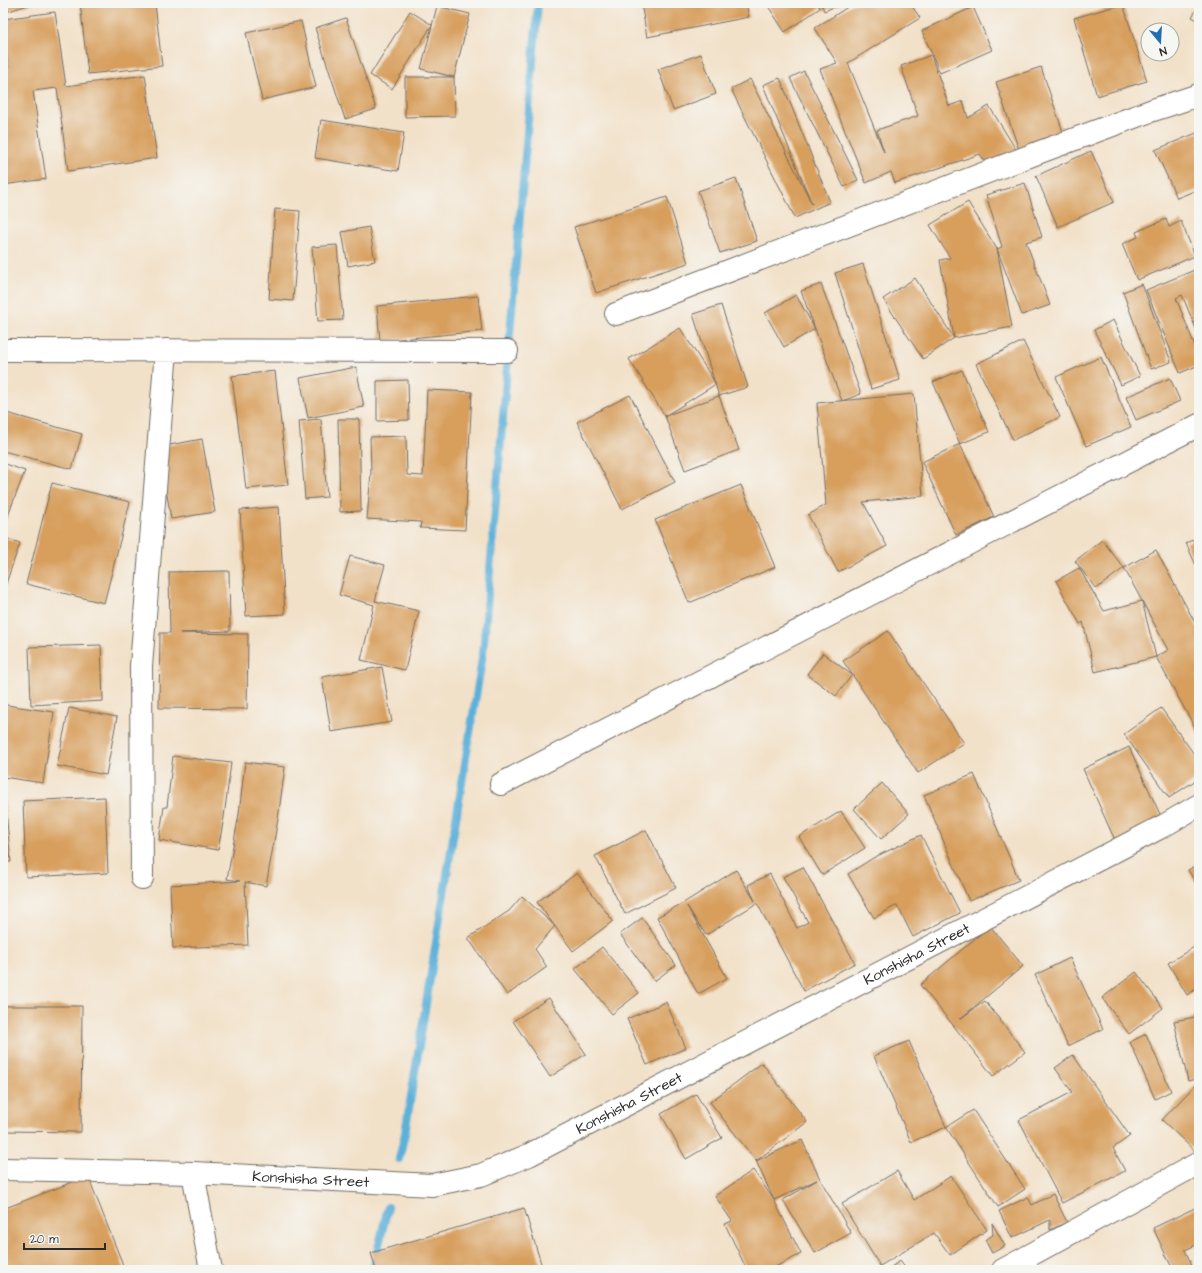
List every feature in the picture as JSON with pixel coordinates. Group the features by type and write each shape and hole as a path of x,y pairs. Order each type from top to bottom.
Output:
{"street":[{"path":"616,314 1061,144 1153,110 1199,95"},
{"path":"3,350 507,351"},
{"path":"142,878 141,666 166,350"},
{"path":"500,784 1199,425"},
{"name":"Konshisha Street","path":"3,1169 193,1173 432,1185 481,1175 536,1152 1165,825 1199,805"},
{"path":"1004,1270 1199,1163"},
{"path":"193,1173 211,1270"}],"building":[{"path":"3,3 34,3 3,13"},
{"path":"80,3 155,3 162,66 88,74"},
{"path":"641,3 746,3 749,17 647,37"},
{"path":"766,3 817,3 820,8 785,32"},
{"path":"821,3 844,3 824,11"},
{"path":"854,3 910,3 920,18 848,63 884,152 877,130 918,116 901,66 931,55 949,106 963,101 968,118 989,106 1017,151 989,168 980,154 895,183 891,172 866,183 820,69 837,63 815,28"},
{"path":"1123,4 1147,81 1097,96 1074,18"},
{"path":"1199,5 1199,21 1192,17"},
{"path":"437,6 470,14 454,77 421,69"},
{"path":"973,7 992,50 940,73 922,31"},
{"path":"410,11 432,25 392,89 370,75"},
{"path":"55,12 66,86 145,75 157,158 68,171 57,88 33,91 46,179 3,185 3,71 9,70 3,30 3,19"},
{"path":"346,18 376,109 345,119 315,28"},
{"path":"301,21 316,87 262,100 246,33"},
{"path":"701,54 716,94 673,110 658,69"},
{"path":"1041,67 1066,141 1021,156 996,82"},
{"path":"804,71 858,180 844,187 790,78"},
{"path":"405,77 454,77 455,116 405,117"},
{"path":"780,78 830,202 795,218 731,89 750,79 812,204 763,85"},
{"path":"321,120 404,133 398,171 315,158"},
{"path":"1199,132 1199,189 1177,198 1155,150"},
{"path":"1091,151 1114,202 1058,227 1036,176"},
{"path":"736,178 757,241 720,253 698,191"},
{"path":"1025,183 1042,237 1026,242 1050,305 1022,315 997,249 1002,247 986,195"},
{"path":"667,197 688,263 596,293 574,227"},
{"path":"968,202 997,249 1012,327 954,338 940,260 950,258 930,225"},
{"path":"275,209 300,211 293,301 269,299"},
{"path":"1166,219 1169,227 1181,221 1195,256 1137,280 1122,244 1138,237 1136,232"},
{"path":"369,227 375,261 348,266 342,232"},
{"path":"337,245 343,320 318,321 312,247"},
{"path":"863,264 900,380 871,389 835,273"},
{"path":"1197,269 1199,275 1199,336 1182,295 1176,298 1199,356 1199,365 1180,373 1146,290"},
{"path":"915,278 954,338 923,359 883,299"},
{"path":"821,284 861,394 842,401 801,291"},
{"path":"1142,284 1171,362 1151,369 1123,292"},
{"path":"796,295 815,329 784,347 765,313"},
{"path":"478,296 482,331 380,341 377,306"},
{"path":"721,305 748,387 719,396 693,314"},
{"path":"1113,320 1140,376 1121,385 1094,330"},
{"path":"680,328 716,384 665,416 629,359"},
{"path":"1023,341 1060,417 1013,440 976,364"},
{"path":"1101,357 1131,427 1086,446 1056,377"},
{"path":"356,367 364,407 308,418 300,378"},
{"path":"962,370 989,432 960,444 933,382"},
{"path":"275,371 288,485 246,489 232,376"},
{"path":"1170,378 1180,401 1136,420 1126,397"},
{"path":"408,380 409,420 377,421 377,381"},
{"path":"427,390 472,392 465,530 420,528 421,522 367,519 371,473 370,437 406,436 407,475 423,476"},
{"path":"914,394 923,496 863,502 887,546 838,572 808,515 826,505 817,403"},
{"path":"630,395 675,482 622,509 577,422"},
{"path":"719,396 739,450 685,470 665,416"},
{"path":"3,412 82,434 72,469 3,451"},
{"path":"321,419 327,497 305,499 299,421"},
{"path":"338,419 359,419 361,511 340,512"},
{"path":"202,439 215,512 171,519 159,447"},
{"path":"960,444 994,517 956,535 922,462"},
{"path":"3,463 25,471 3,528"},
{"path":"52,483 130,502 104,603 26,584"},
{"path":"741,485 775,567 689,603 655,520"},
{"path":"279,507 285,614 246,616 240,510"},
{"path":"3,537 20,543 3,592"},
{"path":"1199,537 1199,572 1186,543"},
{"path":"1102,540 1124,568 1096,589 1075,561"},
{"path":"1156,550 1199,630 1199,735 1156,657 1168,650 1124,568"},
{"path":"350,556 385,565 375,601 419,611 405,670 361,660 374,605 339,595"},
{"path":"1079,568 1104,611 1142,601 1156,657 1095,672 1083,622 1080,624 1056,581"},
{"path":"229,571 230,631 180,633 248,634 247,709 159,708 160,633 170,633 169,572"},
{"path":"888,631 964,743 918,773 843,661"},
{"path":"101,645 103,701 31,705 29,647"},
{"path":"823,653 852,675 836,696 807,674"},
{"path":"382,667 392,722 331,732 322,677"},
{"path":"3,690 6,705 54,712 43,783 3,777"},
{"path":"69,708 117,717 106,775 57,766"},
{"path":"1161,708 1199,761 1199,778 1169,798 1124,734"},
{"path":"1129,747 1165,825 1118,847 1083,769"},
{"path":"173,756 231,763 218,850 159,840 164,807 167,807"},
{"path":"245,762 285,767 278,819 266,886 245,882 248,945 173,948 170,885 240,881 227,879 239,814"},
{"path":"974,774 1019,880 969,901 924,795"},
{"path":"882,783 909,814 881,839 854,809"},
{"path":"3,792 11,862 3,863"},
{"path":"105,797 108,873 26,877 23,801"},
{"path":"841,811 865,848 822,875 799,837"},
{"path":"646,830 676,888 625,914 595,856"},
{"path":"921,835 960,913 913,937 897,905 874,918 848,874 873,858"},
{"path":"1199,864 1199,888 1188,870"},
{"path":"803,867 855,963 804,991 757,903 706,935 687,906 727,978 698,994 657,917 685,902 736,870 755,901 748,885 770,874 797,928 808,922 783,877"},
{"path":"577,873 613,921 573,951 537,902"},
{"path":"522,896 555,926 535,949 547,967 507,995 468,938 509,911"},
{"path":"642,918 676,965 654,981 620,934"},
{"path":"990,926 1023,966 960,1019 985,1001 1025,1052 993,1076 920,985"},
{"path":"1199,944 1199,987 1187,995 1168,963"},
{"path":"602,947 639,993 612,1014 575,969"},
{"path":"1070,958 1103,1029 1068,1046 1035,975"},
{"path":"1136,972 1163,1008 1129,1034 1102,998"},
{"path":"549,998 586,1054 550,1077 513,1021"},
{"path":"666,1002 686,1048 647,1065 627,1019"},
{"path":"3,1006 82,1006 81,1132 3,1131"},
{"path":"1199,1014 1199,1078 1188,1081 1174,1021 1195,1017 1194,1016"},
{"path":"1146,1034 1171,1091 1155,1099 1130,1042"},
{"path":"909,1041 946,1127 911,1142 874,1056"},
{"path":"1073,1055 1130,1136 1113,1148 1125,1171 1062,1203 1019,1120 1072,1092 1055,1068"},
{"path":"762,1063 807,1122 756,1161 710,1102"},
{"path":"1199,1081 1199,1155 1162,1120"},
{"path":"696,1094 722,1138 686,1159 661,1114"},
{"path":"973,1110 1025,1189 998,1207 946,1127"},
{"path":"802,1140 820,1179 851,1233 815,1253 783,1200 817,1180 774,1200 756,1161"},
{"path":"753,1170 774,1200 801,1254 769,1270 747,1270 725,1224 732,1221 715,1196"},
{"path":"897,1171 914,1200 951,1176 987,1230 950,1255 934,1233 880,1266 842,1204"},
{"path":"88,1176 125,1270 3,1270 3,1209"},
{"path":"1053,1194 1067,1222 1050,1230 1050,1220 1012,1238 999,1211 1028,1197 1032,1205"},
{"path":"1199,1206 1199,1251 1196,1245 1185,1250 1194,1270 1173,1270 1153,1228"},
{"path":"524,1208 543,1270 376,1270 371,1253"},
{"path":"992,1223 1005,1246 992,1253 985,1240 993,1235"},
{"path":"900,1261 907,1270 887,1270"}],"waterway":[{"path":"399,1159 405,1133 483,653 538,3"},
{"path":"373,1270 388,1207"}]}
